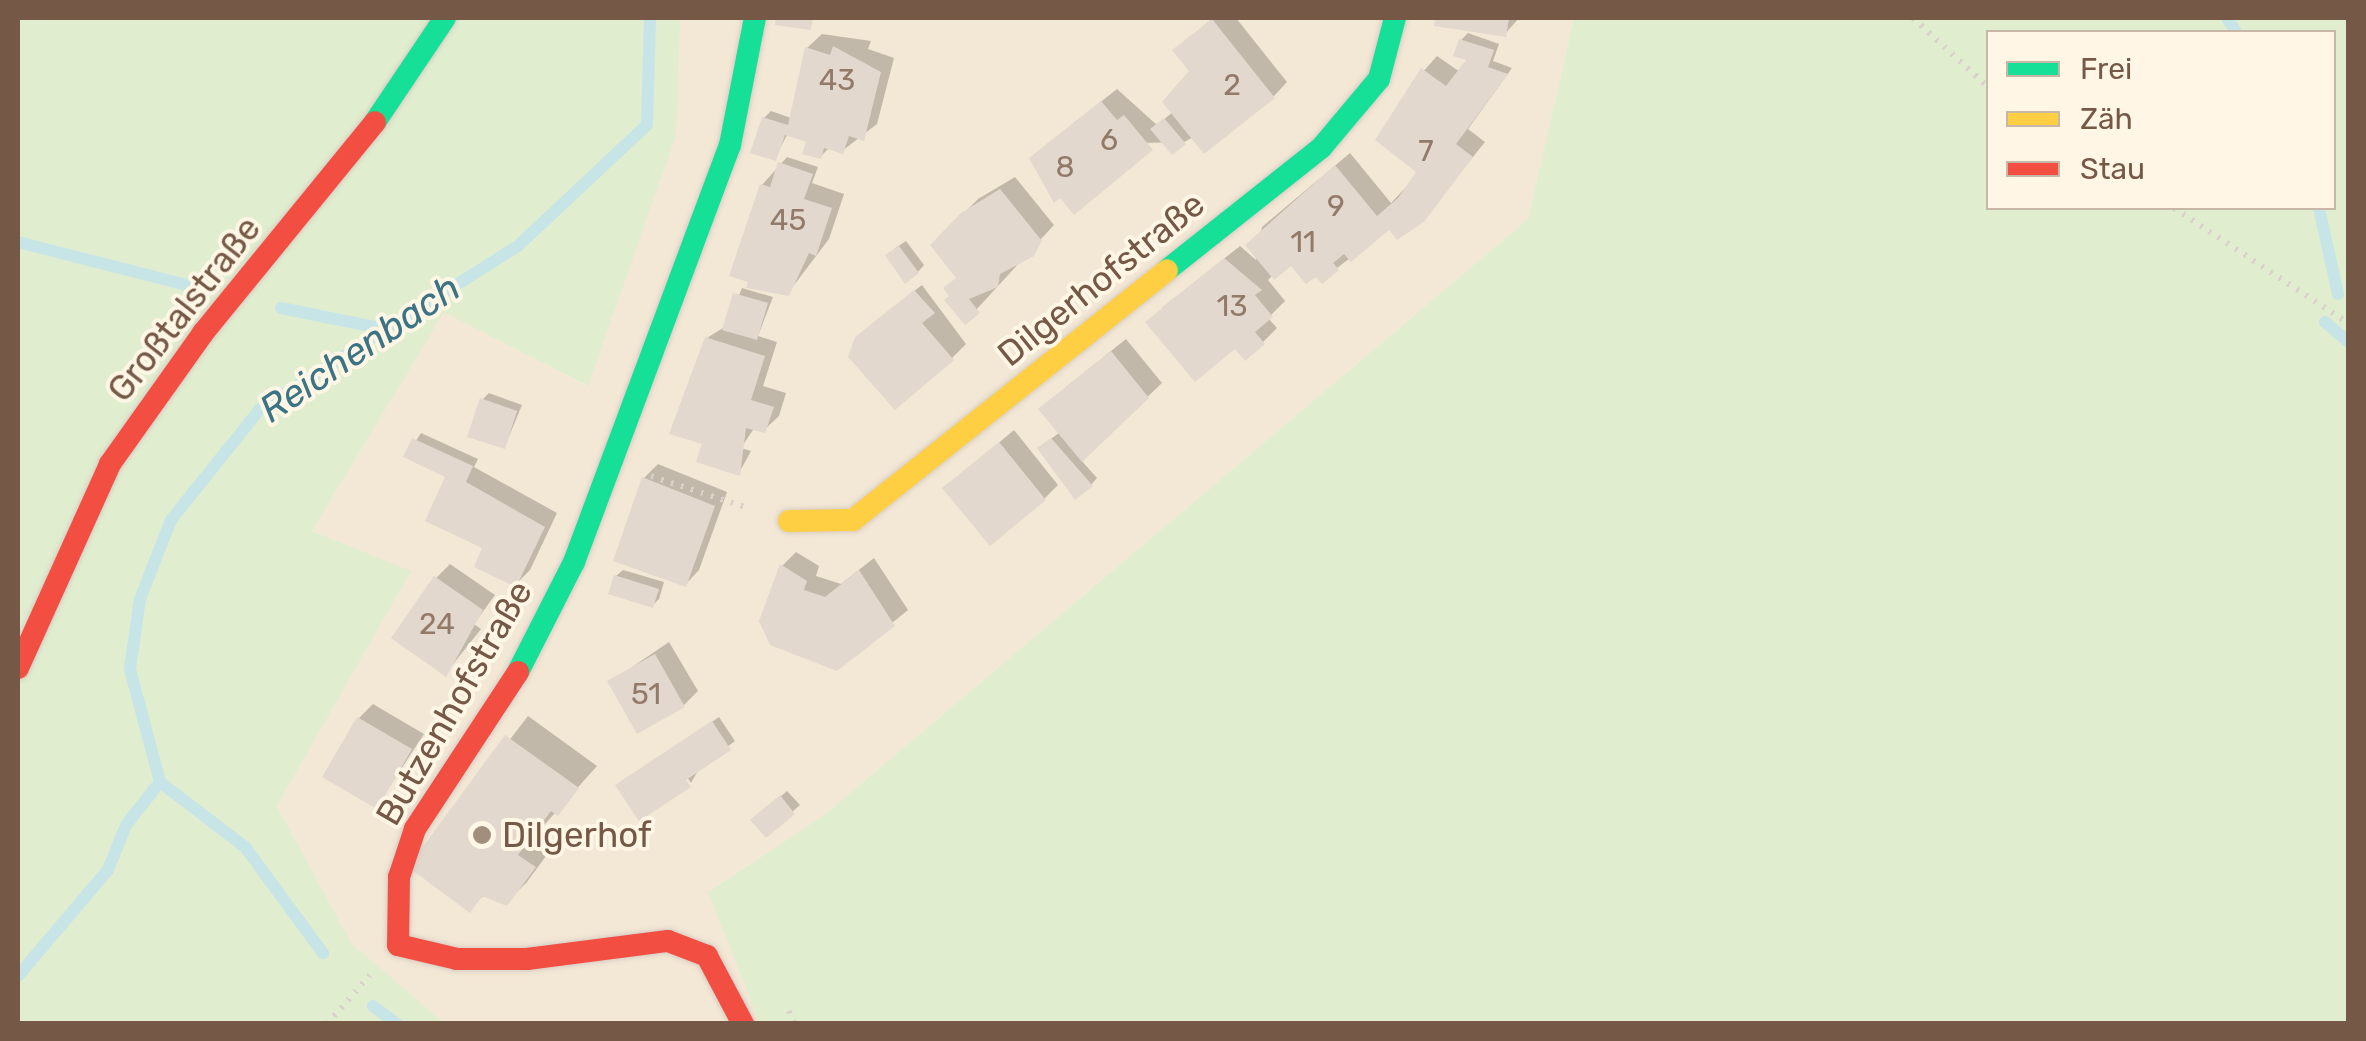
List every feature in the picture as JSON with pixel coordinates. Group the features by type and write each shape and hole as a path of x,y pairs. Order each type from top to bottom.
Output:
{"street":[{"name":"Großtalstraße","path":"18,668 110,464 203,333 353,154 446,18"},
{"name":"Butzenhofstraße","path":"398,945 398,877 415,829 522,665 574,562 612,464 730,145 754,18"},
{"name":"Dilgerhofstraße","path":"789,521 853,520 1320,148 1379,79 1396,18"},
{"path":"398,945 457,959 526,959 668,941 707,956 742,1024"}],"path":[{"path":"1913,18 1986,85"},
{"path":"2177,210 2348,323"},
{"path":"612,464 789,521"},
{"path":"327,1024 398,945"}],"shaded area":[{"path":"680,18 1574,18 1528,219 823,816 709,891 760,1023 444,1023 350,943 277,806 410,572 312,531 444,311 587,386"}],"green space":[{"path":"18,18 680,18 676,135 588,386 444,312 312,531 411,571 277,806 351,943 444,1023 18,1023"},
{"path":"1574,18 2348,18 2348,1023 760,1023 708,892 823,816 1528,219"}],"building":[{"path":"776,18 813,18 811,30 775,25"},
{"path":"1435,18 1509,18 1506,37 1434,26"},
{"path":"1212,19 1275,98 1204,154 1162,102 1189,71 1172,50"},
{"path":"1459,39 1494,50 1488,67 1508,74 1456,144 1473,157 1424,222 1397,240 1389,230 1351,262 1344,254 1333,263 1339,270 1322,284 1316,277 1306,284 1291,266 1274,280 1245,245 1335,165 1377,216 1398,198 1416,172 1375,140 1421,68 1446,86 1466,60 1453,56"},
{"path":"833,46 881,72 864,141 849,136 843,154 824,148 821,159 802,154 806,142 785,135 776,161 750,153 762,117 788,125 805,47 830,55"},
{"path":"1101,101 1117,120 1124,115 1153,150 1074,215 1060,198 1054,203 1029,158"},
{"path":"1164,118 1186,144 1172,155 1150,129"},
{"path":"778,162 813,174 804,199 832,208 816,256 809,253 789,296 746,288 748,282 729,276 760,184 770,187"},
{"path":"1000,189 1042,241 1034,256 1000,274 998,287 969,299 980,313 965,325 944,300 949,296 943,288 956,278 930,245 961,213"},
{"path":"899,246 919,273 905,284 885,255"},
{"path":"1224,258 1262,290 1255,295 1273,317 1255,332 1265,344 1245,361 1235,349 1195,382 1145,322"},
{"path":"914,290 935,313 922,323 954,360 895,410 848,357 855,337"},
{"path":"733,293 768,303 757,340 722,330"},
{"path":"705,337 765,356 751,400 774,407 765,433 746,428 740,476 696,462 702,444 669,434"},
{"path":"1111,351 1149,398 1082,462 1038,409"},
{"path":"480,398 517,411 505,449 467,437"},
{"path":"412,438 473,466 466,482 545,527 516,587 474,567 482,548 425,521 445,477 403,457"},
{"path":"1051,438 1093,486 1075,500 1037,448"},
{"path":"999,442 1046,500 990,546 942,488"},
{"path":"642,477 715,506 686,587 613,561"},
{"path":"780,564 807,581 804,590 825,597 859,570 895,626 837,671 770,645 759,621"},
{"path":"614,575 659,589 653,608 608,594"},
{"path":"434,576 483,610 446,677 391,638"},
{"path":"655,654 685,707 637,734 607,681"},
{"path":"357,717 412,749 377,809 322,777"},
{"path":"712,721 731,750 686,780 691,787 639,821 615,785"},
{"name":"Dilgerhof","path":"505,735 579,788 558,816 551,811 518,855 536,867 507,906 482,896 470,913 408,867"},
{"path":"780,795 795,814 766,838 750,820"}],"waterway":[{"name":"Reichenbach","path":"18,976 108,870 126,825 160,782 130,669 140,599 171,520 260,409 519,245 647,125 650,18"},
{"path":"2227,18 2235,30"},
{"path":"2319,210 2338,294"},
{"path":"18,242 190,286"},
{"path":"281,308 384,329"},
{"path":"2325,322 2348,341"},
{"path":"160,782 245,847 323,953"},
{"path":"373,1006 397,1024"}],"traffic: fast":[{"path":"375,122 445,18"},
{"path":"518,672 574,562 730,145 755,18"},
{"path":"1167,270 1321,148 1379,79 1395,18"}],"traffic: slow":[{"path":"789,521 853,520 1167,270"}],"traffic: jam":[{"path":"18,668 110,464 203,333 375,122"},
{"path":"518,672 415,829 399,877 398,945 457,959 527,959 668,941 707,956 743,1024"}],"place":[{"name":"Dilgerhof","path":"482,835"}]}
